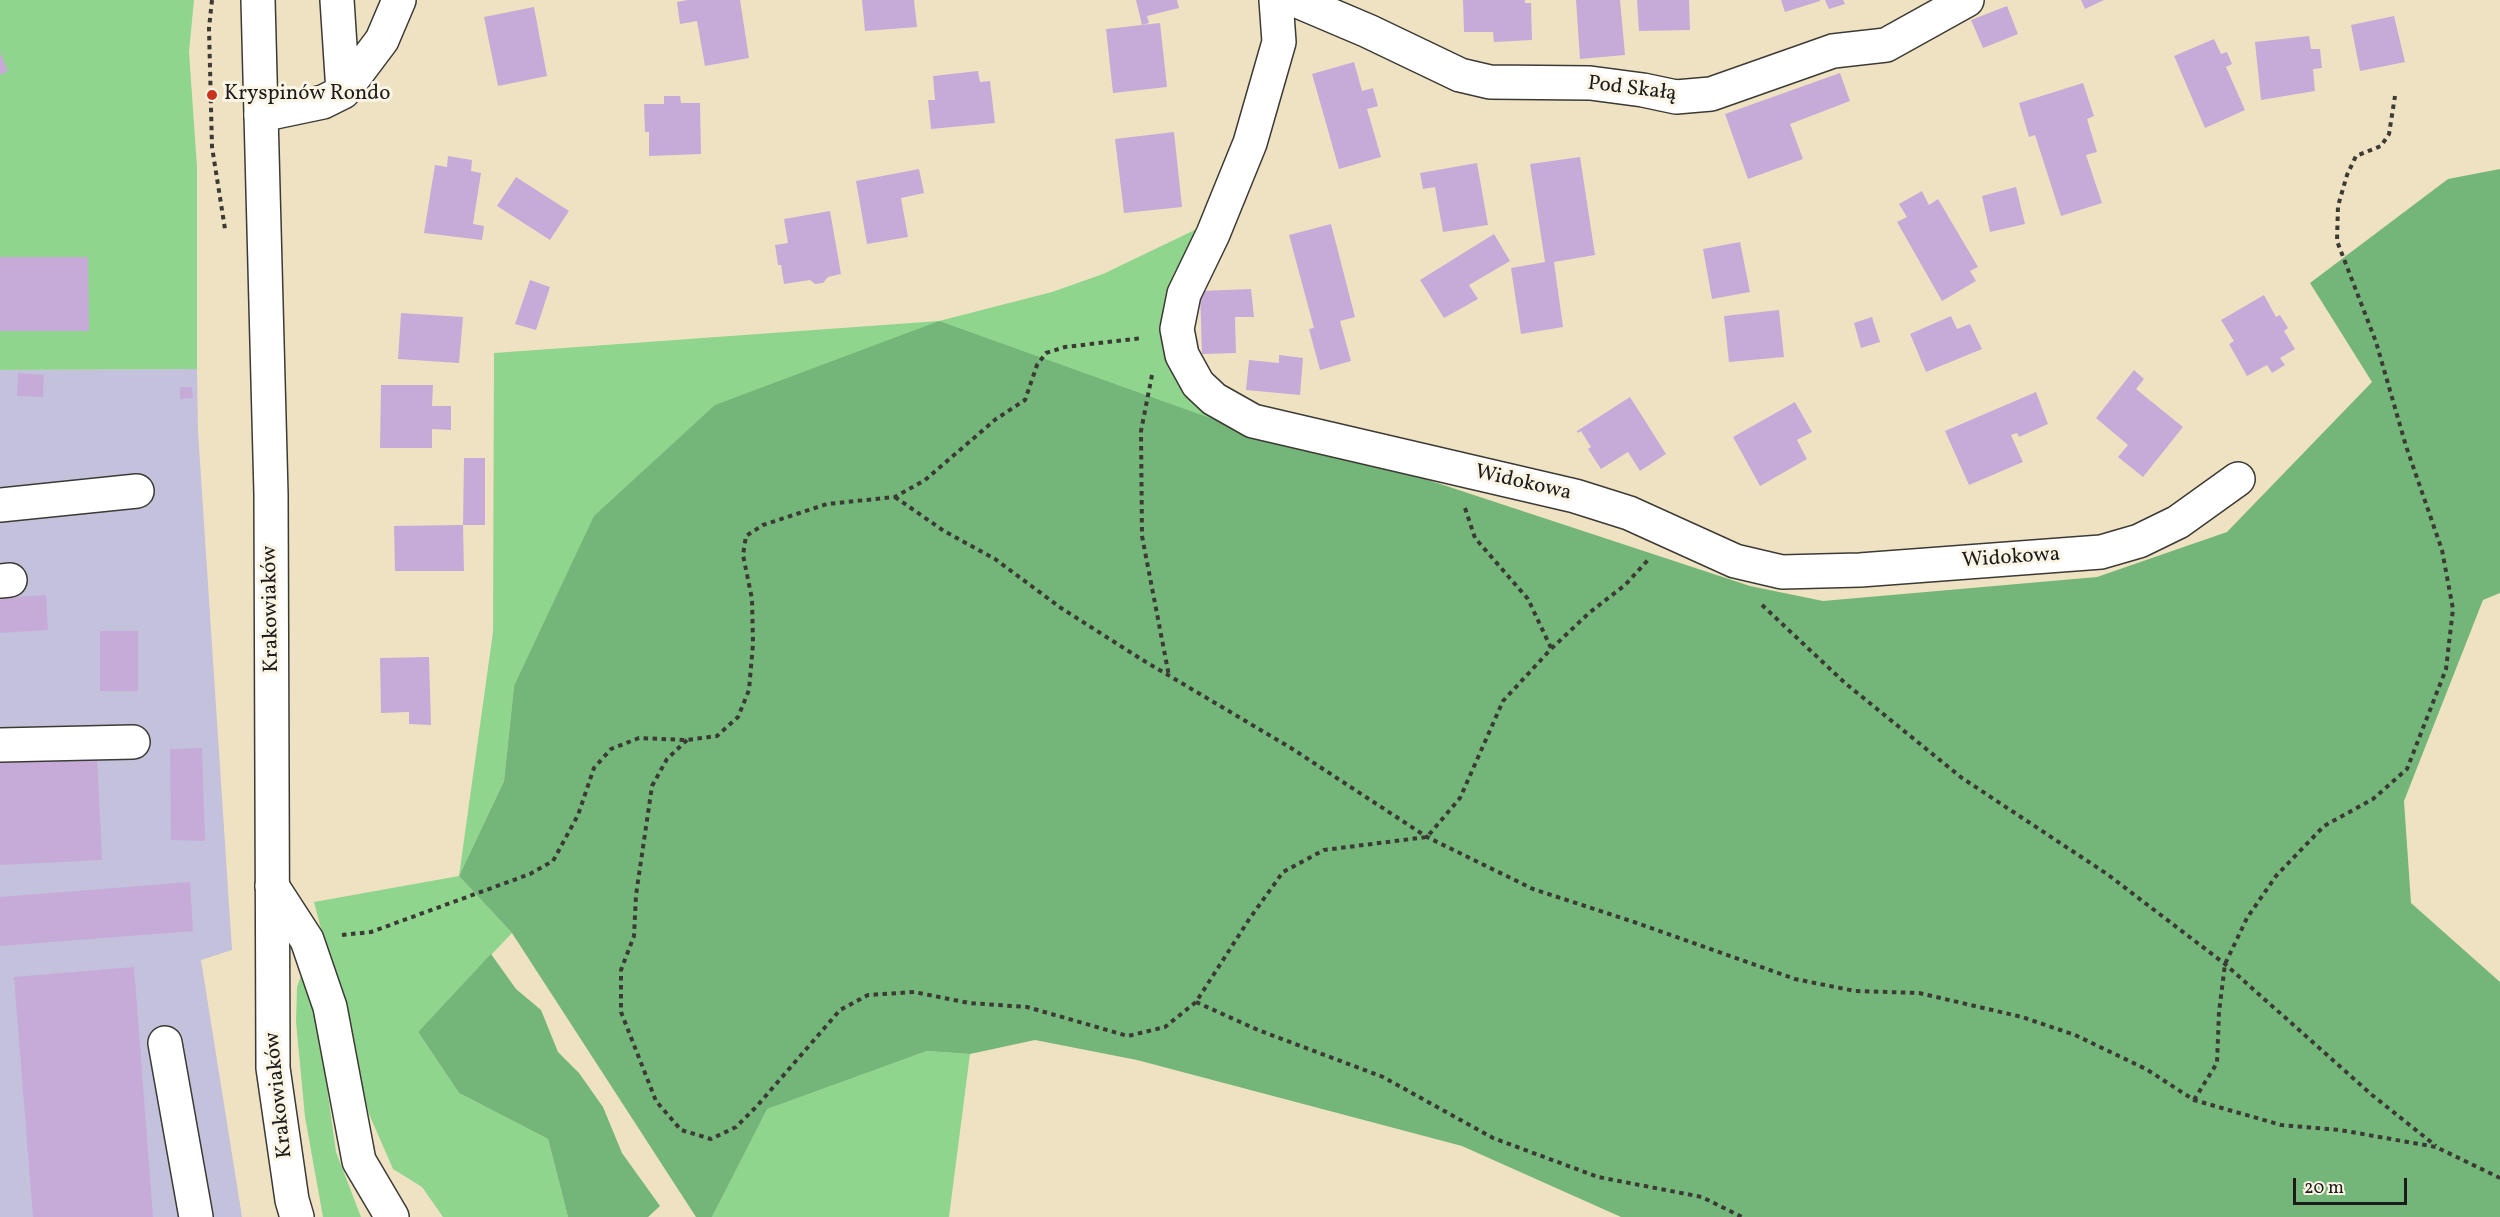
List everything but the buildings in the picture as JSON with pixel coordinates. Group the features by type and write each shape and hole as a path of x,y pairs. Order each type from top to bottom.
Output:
{"street":[{"name":"Krakowiaków","path":"258,0 271,494 273,1068 292,1200 297,1217"},
{"path":"337,0 343,92"},
{"path":"261,115 323,102 343,92 382,40 399,0"},
{"name":"Widokowa","path":"1276,0 1279,42 1251,143 1169,333 1198,384 1214,399 1253,421 1575,496 1629,513 1735,561 1782,572 1849,571 2101,552 2139,542 2178,522 2238,479"},
{"name":"Pod Skałą","path":"1295,0 1368,31 1460,75 1490,82 1590,83 1643,90 1676,98 1711,94 1833,51 1886,45 1966,0"},
{"path":"0,505 137,491"},
{"path":"0,745 133,742"},
{"path":"272,886 307,940 330,1006 359,1161 392,1217"},
{"path":"165,1043 196,1217"}],"path":[{"path":"212,0 209,28 212,147 227,238"},
{"path":"2194,1100 2217,1063 2219,1012 2225,964 2247,918 2276,876 2324,826 2373,799 2407,769 2446,669 2453,609 2442,550 2399,425 2376,342 2337,241 2338,206 2347,175 2356,156 2381,146 2389,134 2395,96"},
{"path":"307,940 371,932 530,874 553,861 578,815 594,768 611,749 639,738 687,740 717,736 738,717 749,690 753,644 752,599 743,555 746,536 763,525 827,504 895,497 925,480 996,419 1025,400 1037,364 1046,353 1065,347 1169,333 1141,431 1142,536 1170,677"},
{"path":"1459,469 1462,500 1475,538 1528,599 1551,649"},
{"path":"895,497 944,531 995,559 1060,608 1170,677 1291,748 1427,837 1533,890 1634,922 1795,979 1855,991 1919,993 2022,1017 2075,1035 2146,1069 2194,1100 2281,1125 2340,1130 2436,1147"},
{"path":"687,740 667,759 652,786 636,895 634,936 621,970 621,1012 656,1101 681,1130 711,1139 736,1126 757,1106 840,1010 868,994 914,992 969,1003 1027,1007 1128,1036 1165,1027 1196,1002 1250,918 1283,872 1324,850 1427,837 1460,798 1503,701 1551,649 1589,613 1625,585 1645,563 1668,531"},
{"path":"1735,561 1752,597 1845,683 1962,778 2107,874 2225,964 2363,1087 2436,1147 2500,1178"},
{"path":"1196,1002 1258,1030 1383,1077 1492,1138 1598,1177 1702,1197 1742,1217"}],"shaded area":[{"path":"197,369 198,432 232,950 201,960 242,1217 0,1217 0,370"}],"green space":[{"path":"0,0 194,0 189,52 197,167 197,369 0,370"},
{"path":"2500,169 2500,593 2483,600 2404,801 2411,903 2500,982 2500,1217 1621,1217 1462,1146 1137,1060 1035,1040 970,1054 927,1051 767,1109 712,1217 696,1217 512,933 459,876 504,781 514,686 594,516 715,405 939,321 1235,427 1401,471 1750,586 1823,601 2097,577 2227,532 2372,382 2310,283 2448,179"},
{"path":"1203,226 1173,275 1162,348 1185,389 1235,427 514,686 504,781 459,876 493,632 494,353 939,321 1052,292 1103,274"},
{"path":"459,876 512,933 418,1032 459,1093 548,1139 568,1217 443,1217 422,1187 393,1169 369,1114 314,902"},
{"path":"491,954 516,989 541,1010 558,1052 579,1073 603,1107 622,1153 660,1206 648,1217 568,1217 548,1139 459,1093 418,1032"},
{"path":"303,970 315,1001 336,1152 361,1217 323,1217 305,1117 296,1022 297,987"},
{"path":"927,1051 970,1054 949,1217 712,1217 766,1109"}],"place":[{"name":"Kryspinów Rondo","path":"212,95"}]}
